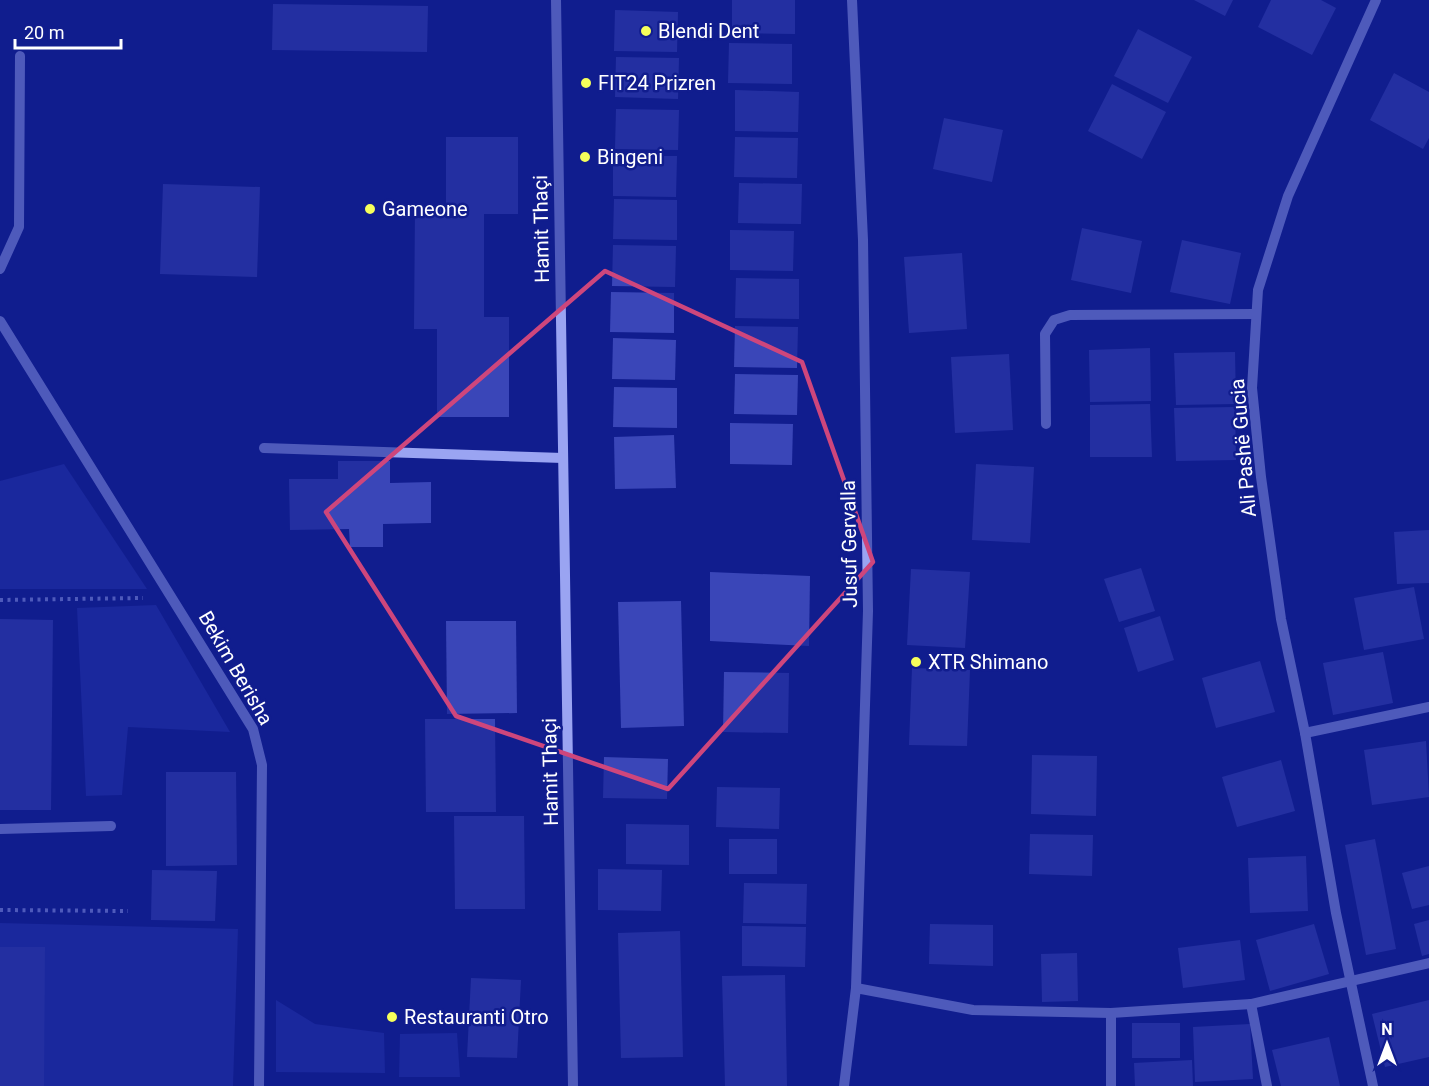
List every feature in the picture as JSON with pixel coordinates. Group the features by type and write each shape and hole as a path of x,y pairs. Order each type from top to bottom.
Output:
{"street":[{"name":"Hamit Thaçi","path":"556,0 573,1086"},
{"name":"Jusuf Gervalla","path":"844,1086 856,988 868,610 863,240 852,0"},
{"name":"Ali Pashë Gucia","path":"1373,1086 1281,619 1261,477 1252,388 1258,290 1288,196 1376,0"},
{"path":"0,269 19,227 20,56"},
{"path":"1046,424 1045,334 1054,320 1070,315 1256,314"},
{"name":"Bekim Berisha","path":"0,321 174,598 253,729 262,765 259,1086"},
{"path":"264,448 563,458"},
{"path":"1305,733 1429,707"},
{"path":"0,829 111,826"},
{"path":"856,988 973,1010 1111,1013 1251,1004 1429,963"},
{"path":"1251,1004 1267,1086"},
{"path":"1111,1013 1111,1086"}],"path":[{"path":"0,600 174,598"},
{"path":"0,910 128,911"}],"highlighted area":[{"path":"605,271 802,362 873,562 668,789 456,716 326,512"}],"shaded area":[{"path":"64,464 147,589 0,589 0,481"},
{"path":"156,605 230,732 128,727 122,795 86,796 77,608"},
{"path":"0,923 238,929 233,1086 0,1086"},
{"path":"276,1000 315,1024 384,1033 385,1073 276,1072"},
{"path":"457,1033 460,1077 399,1077 400,1034"}],"building":[{"path":"732,0 795,0 795,34 732,33"},
{"path":"1194,0 1233,0 1225,16"},
{"path":"1271,0 1321,0 1336,8 1312,55 1258,27"},
{"path":"273,4 428,6 427,52 272,50"},
{"name":"Blendi Dent","path":"615,10 678,12 677,52 614,51"},
{"path":"1138,29 1192,57 1168,103 1114,76"},
{"path":"729,43 792,44 792,84 728,83"},
{"path":"616,57 679,58 678,99 615,97"},
{"path":"1394,73 1429,92 1429,138 1423,149 1370,120"},
{"path":"1112,84 1166,112 1142,159 1088,131"},
{"path":"735,90 799,92 798,132 735,131"},
{"path":"616,109 679,110 678,150 615,149"},
{"path":"944,118 1003,130 992,182 933,169"},
{"path":"446,137 518,137 518,214 484,214 484,317 509,317 509,417 437,417 437,329 414,329 415,208 446,208"},
{"path":"735,137 798,138 797,178 734,177"},
{"path":"613,156 677,156 676,197 613,196"},
{"path":"739,183 802,184 801,224 738,223"},
{"path":"163,184 260,187 257,277 160,274"},
{"path":"614,199 677,200 677,240 613,239"},
{"path":"1082,228 1142,241 1131,293 1071,280"},
{"path":"730,230 794,231 793,271 730,270"},
{"path":"1182,240 1241,253 1230,304 1170,292"},
{"path":"613,245 676,246 675,287 612,286"},
{"path":"962,253 967,329 909,333 904,257"},
{"path":"736,278 799,279 799,319 735,318"},
{"path":"611,292 674,293 674,333 610,332"},
{"path":"735,326 798,327 797,368 734,367"},
{"path":"613,338 676,340 675,380 612,379"},
{"path":"1150,348 1151,401 1090,402 1089,350"},
{"path":"1235,352 1236,404 1176,405 1174,353"},
{"path":"1009,354 1013,430 955,433 951,357"},
{"path":"735,374 798,375 797,415 734,414"},
{"path":"614,387 677,388 677,428 613,427"},
{"path":"1150,404 1152,457 1090,457 1090,405"},
{"path":"1235,407 1236,460 1176,461 1174,408"},
{"path":"730,423 793,424 792,465 730,464"},
{"path":"674,435 676,488 615,489 614,437"},
{"path":"338,461 390,461 390,483 431,482 431,523 383,524 383,547 350,547 349,529 290,530 289,479 338,479"},
{"path":"976,464 1034,467 1030,543 972,540"},
{"path":"1429,530 1429,583 1397,584 1394,532"},
{"path":"1141,568 1155,611 1119,622 1104,579"},
{"path":"911,569 970,572 965,648 907,645"},
{"path":"710,572 810,576 809,646 710,641"},
{"path":"1414,587 1424,639 1364,650 1354,598"},
{"path":"681,601 684,726 621,728 618,602"},
{"path":"1160,616 1174,660 1138,672 1124,628"},
{"path":"0,619 53,620 51,810 0,810"},
{"path":"446,621 516,621 517,713 447,714"},
{"path":"1383,652 1393,703 1333,715 1323,663"},
{"path":"1260,661 1275,712 1216,728 1202,678"},
{"path":"912,668 970,670 967,746 909,745"},
{"path":"724,672 789,673 788,733 723,732"},
{"path":"425,719 495,719 496,812 426,812"},
{"path":"1426,741 1429,797 1372,805 1364,750"},
{"path":"1032,755 1097,756 1096,816 1031,814"},
{"path":"604,757 668,759 667,799 603,798"},
{"path":"1281,760 1295,811 1237,827 1222,777"},
{"path":"166,772 236,772 237,865 166,866"},
{"path":"717,787 780,788 779,829 716,827"},
{"path":"454,816 524,816 525,909 455,909"},
{"path":"626,824 689,825 689,865 626,864"},
{"path":"1030,834 1093,835 1092,876 1029,874"},
{"path":"729,839 777,839 777,874 729,874"},
{"path":"1375,839 1396,949 1366,955 1345,845"},
{"path":"1306,856 1308,911 1250,913 1248,858"},
{"path":"1429,866 1429,905 1412,909 1402,873"},
{"path":"598,869 662,870 661,911 598,910"},
{"path":"152,870 217,871 215,921 151,920"},
{"path":"744,883 807,884 806,924 743,923"},
{"path":"1429,920 1429,954 1422,956 1414,924"},
{"path":"930,924 993,925 993,966 929,964"},
{"path":"1314,924 1329,974 1270,991 1256,940"},
{"path":"742,926 806,927 805,967 742,966"},
{"path":"680,931 683,1057 621,1058 618,933"},
{"path":"1240,940 1245,980 1183,988 1178,948"},
{"path":"0,947 45,947 44,1086 0,1086"},
{"path":"1077,953 1078,1001 1042,1002 1041,954"},
{"path":"785,975 787,1086 725,1086 722,976"},
{"path":"471,978 521,980 517,1058 467,1057"},
{"path":"1429,1000 1429,1057 1385,1067 1372,1014"},
{"path":"1132,1023 1180,1023 1180,1058 1132,1058"},
{"path":"1250,1024 1253,1079 1195,1082 1193,1027"},
{"path":"1329,1037 1340,1086 1281,1086 1272,1050"},
{"path":"1192,1060 1193,1086 1135,1086 1134,1063"}],"place":[{"name":"Blendi Dent","path":"646,31"},
{"name":"FIT24 Prizren","path":"586,83"},
{"name":"Bingeni","path":"585,157"},
{"name":"Gameone","path":"370,209"},
{"name":"XTR Shimano","path":"916,662"},
{"name":"Restauranti Otro","path":"392,1017"}]}
